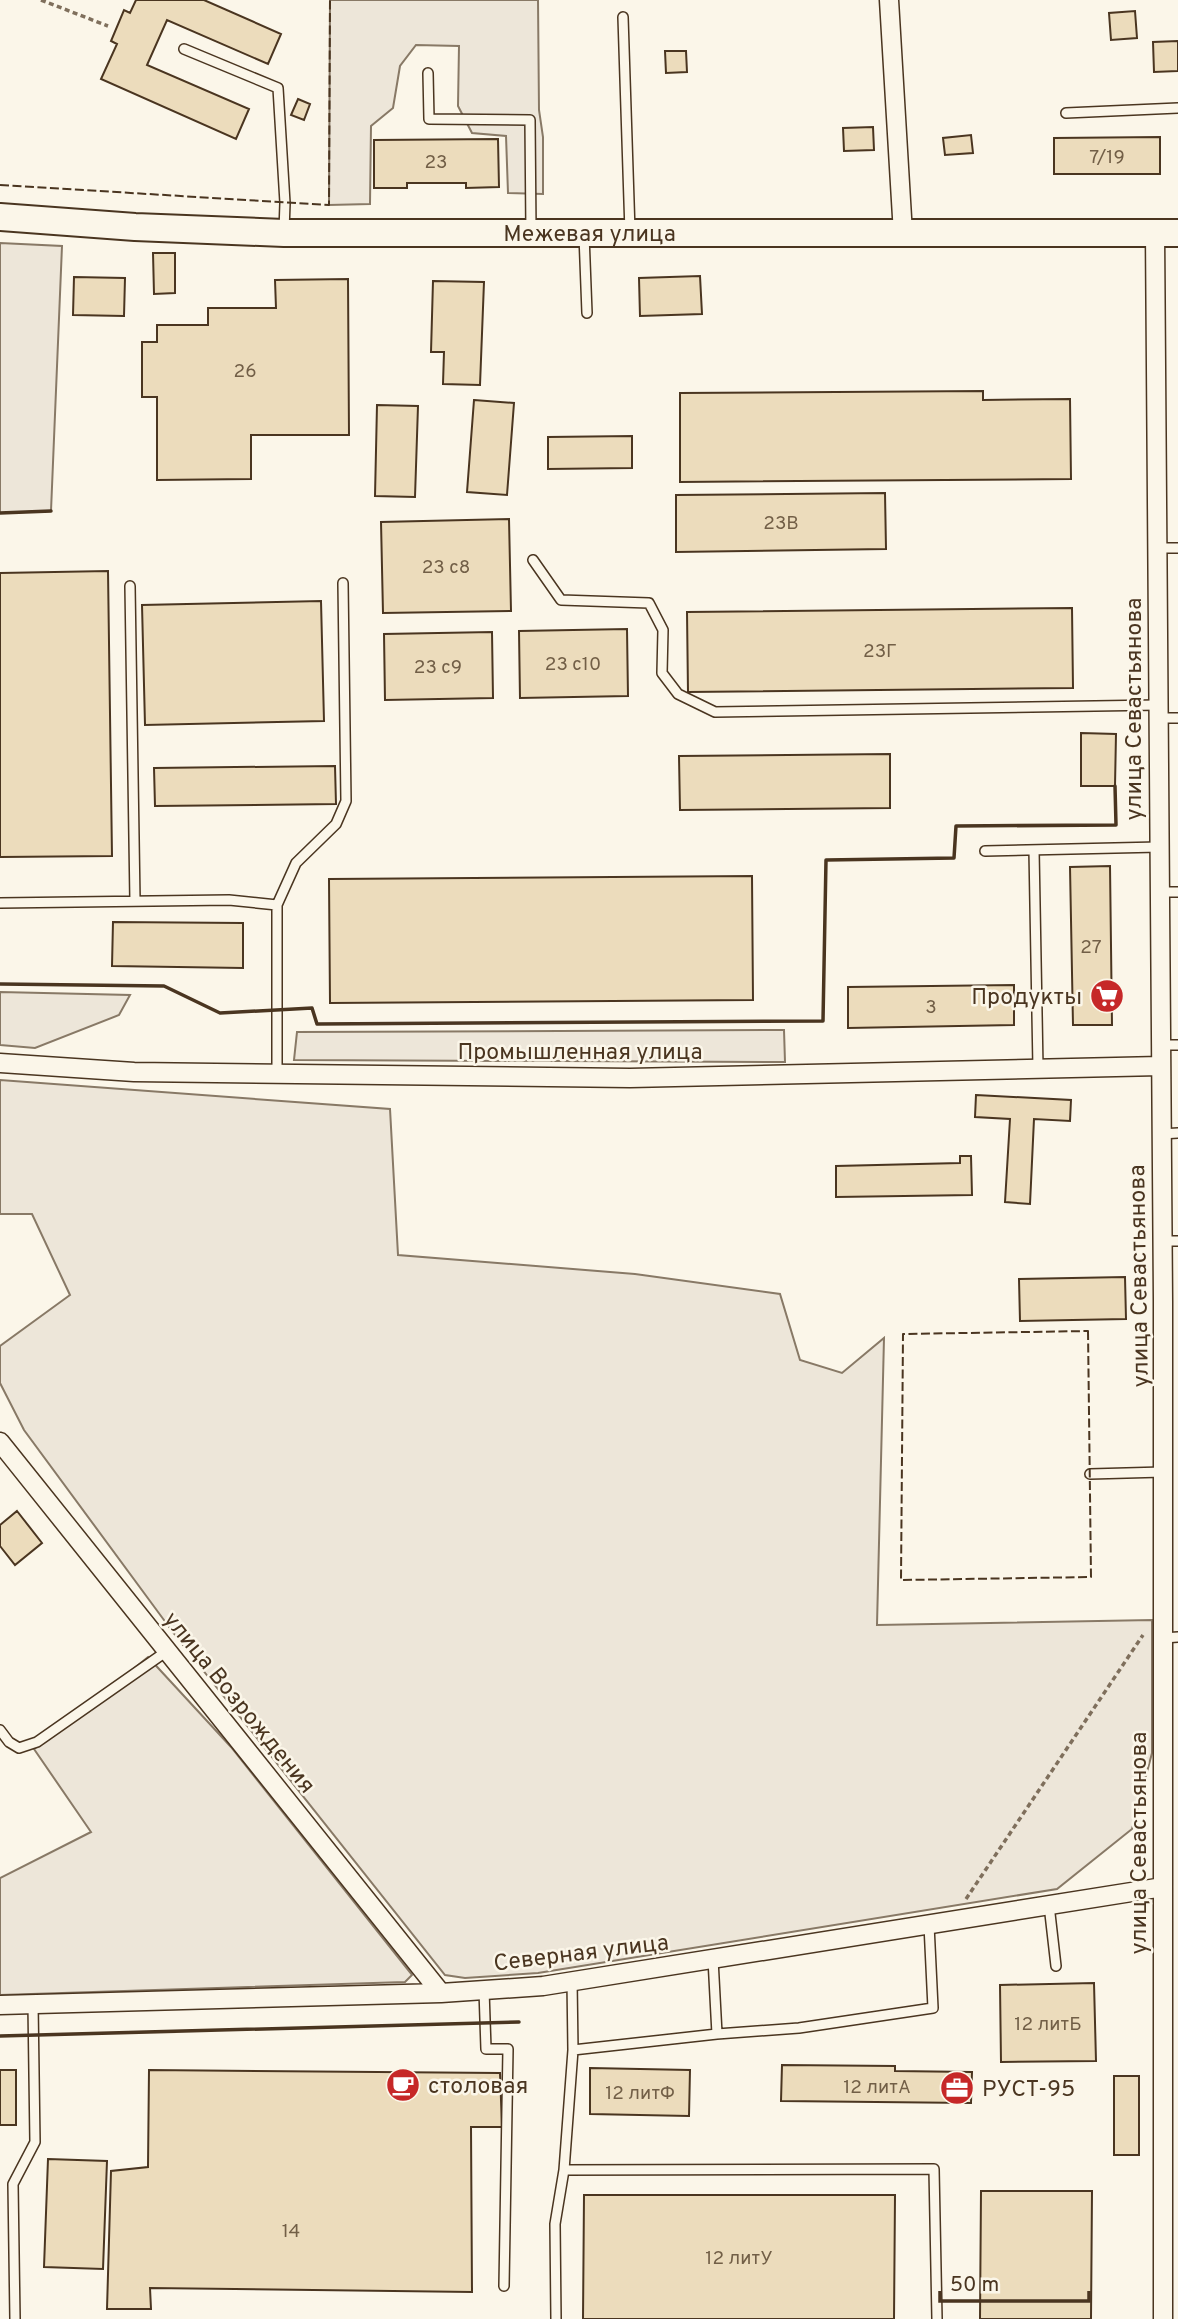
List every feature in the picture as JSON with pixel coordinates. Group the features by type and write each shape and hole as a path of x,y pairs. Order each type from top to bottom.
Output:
{"street":[{"path":"889,0 903,234"},
{"name":"Межевая улица","path":"0,217 135,227 284,233 1166,233"},
{"name":"улица Севастьянова","path":"1163,2319 1167,2227 1163,1887 1168,1632 1163,1472 1171,1301 1169,1133 1160,1066 1169,1045 1159,891 1157,548 1166,233"},
{"name":"Промышленная улица","path":"0,1063 134,1072 630,1078 1160,1066"},
{"name":"улица Возрождения","path":"0,1442 441,1993"},
{"name":"Северная улица","path":"0,2004 441,1993 543,1986 1163,1887"}],"lane":[{"path":"623,17 630,233"},
{"path":"184,49 278,88 285,203 284,233"},
{"path":"428,73 429,119 530,120 531,234"},
{"path":"1066,113 1178,108"},
{"path":"584,233 587,313"},
{"path":"1157,548 1178,548"},
{"path":"533,560 561,600 649,603 663,630 662,673 678,694 715,712 1158,711 1178,718"},
{"path":"277,1074 277,905 296,863 336,824 346,802 343,583"},
{"path":"130,586 135,901"},
{"path":"985,850 1159,846"},
{"path":"1034,849 1038,1068"},
{"path":"1159,891 1178,892"},
{"path":"0,903 229,900 277,905"},
{"path":"1090,1474 1163,1472"},
{"path":"0,1730 9,1742 19,1748 37,1742 167,1651"},
{"path":"1049,1905 1056,1966"},
{"path":"573,2050 799,2028 933,2008 929,1925"},
{"path":"713,1959 717,2034"},
{"path":"556,2319 555,2224 564,2170 573,2050 572,1981"},
{"path":"484,1990 486,2049 508,2049 504,2286"},
{"path":"15,2319 13,2184 35,2142 33,2004"},
{"path":"564,2170 934,2169 937,2319"}],"path":[{"path":"41,0 108,26"},
{"path":"951,1921 1127,1658 1146,1633 1168,1632"}],"shaded area":[{"path":"330,0 538,0 543,194 508,193 506,136 472,133 458,106 459,46 416,45 400,66 393,108 371,126 370,204 329,205"},
{"path":"0,243 62,246 51,511 0,513"},
{"path":"0,992 130,995 119,1015 35,1048 0,1045"},
{"path":"784,1030 785,1062 294,1060 297,1032"},
{"path":"0,1080 390,1109 398,1255 635,1274 780,1294 800,1360 842,1373 884,1338 877,1625 1152,1620 1152,1753 1132,1829 1057,1889 538,1973 465,1978 445,1975 175,1635 24,1430 0,1383 0,1346 70,1295 32,1214 0,1214"},
{"path":"148,1657 231,1747 412,1975 405,1982 0,1995 0,1878 91,1832 34,1749"}],"building":[{"path":"136,0 204,0 281,34 268,64 167,20 147,65 249,109 236,139 101,79 117,44 111,41 124,10 130,13"},
{"path":"1135,11 1137,38 1111,40 1109,13"},
{"path":"1178,41 1178,71 1154,72 1153,42"},
{"path":"665,51 686,51 687,72 666,73"},
{"path":"298,99 310,104 304,120 291,115"},
{"path":"873,127 874,150 844,151 843,128"},
{"path":"971,135 973,153 945,155 943,138"},
{"path":"1160,137 1160,174 1054,174 1054,138"},
{"path":"498,139 499,187 466,188 466,183 407,183 407,188 374,188 374,140"},
{"path":"153,253 175,253 175,293 154,294"},
{"path":"700,276 702,314 640,316 639,278"},
{"path":"74,277 125,278 124,316 73,315"},
{"path":"348,279 349,435 251,435 251,479 157,480 157,397 142,397 142,342 157,342 157,325 208,325 208,308 276,308 275,280"},
{"path":"433,281 484,282 480,385 443,384 444,352 431,352"},
{"path":"983,391 983,400 1070,399 1071,479 680,482 680,393"},
{"path":"474,400 514,403 507,495 467,492"},
{"path":"377,405 418,406 415,497 375,496"},
{"path":"632,436 632,468 548,469 548,437"},
{"path":"885,493 886,549 676,552 676,495"},
{"path":"509,519 511,611 383,613 381,522"},
{"path":"108,571 112,856 0,857 0,573"},
{"path":"321,601 324,721 145,725 142,605"},
{"path":"1072,608 1073,688 688,692 687,612"},
{"path":"627,629 628,696 520,698 519,631"},
{"path":"492,632 493,698 385,700 384,634"},
{"path":"1081,733 1116,734 1115,786 1081,786"},
{"path":"890,754 890,808 680,810 679,756"},
{"path":"335,766 336,804 155,806 154,768"},
{"path":"1110,866 1112,1025 1073,1025 1070,867"},
{"path":"752,876 753,1000 330,1003 329,879"},
{"path":"113,922 243,923 243,968 112,966"},
{"path":"1014,985 1014,1025 848,1028 848,987"},
{"path":"976,1095 1071,1100 1070,1121 1034,1119 1030,1204 1005,1202 1010,1119 975,1117"},
{"path":"960,1156 971,1156 972,1195 836,1197 836,1166 960,1163"},
{"path":"1125,1277 1126,1319 1020,1321 1019,1279"},
{"path":"17,1511 42,1543 15,1565 0,1546 0,1525"},
{"path":"1094,1983 1096,2061 1001,2062 1000,1985"},
{"path":"782,2065 895,2066 895,2071 972,2072 971,2103 781,2101"},
{"path":"590,2068 690,2070 689,2116 590,2114"},
{"path":"0,2070 16,2070 16,2125 0,2125"},
{"path":"149,2070 500,2073 502,2127 471,2127 472,2292 150,2288 151,2309 107,2309 111,2171 148,2167"},
{"path":"1114,2076 1139,2076 1139,2155 1114,2155"},
{"path":"48,2159 107,2161 103,2269 44,2267"},
{"path":"981,2191 1092,2191 1091,2319 980,2319"},
{"path":"584,2195 895,2195 894,2319 583,2319"}],"fence":[{"path":"0,185 329,205 330,0"},
{"path":"1088,1331 1091,1577 901,1580 903,1334 1088,1331"}],"wall":[{"path":"0,513 51,511"},
{"path":"0,984 164,986 220,1013 312,1008 317,1024 823,1021 826,860 954,858 956,826 1116,825 1115,786"},
{"path":"0,2036 519,2022"}],"place":[{"name":"Продукты","path":"1107,996"},
{"name":"столовая","path":"403,2085"},
{"name":"РУСТ-95","path":"957,2088"}]}
